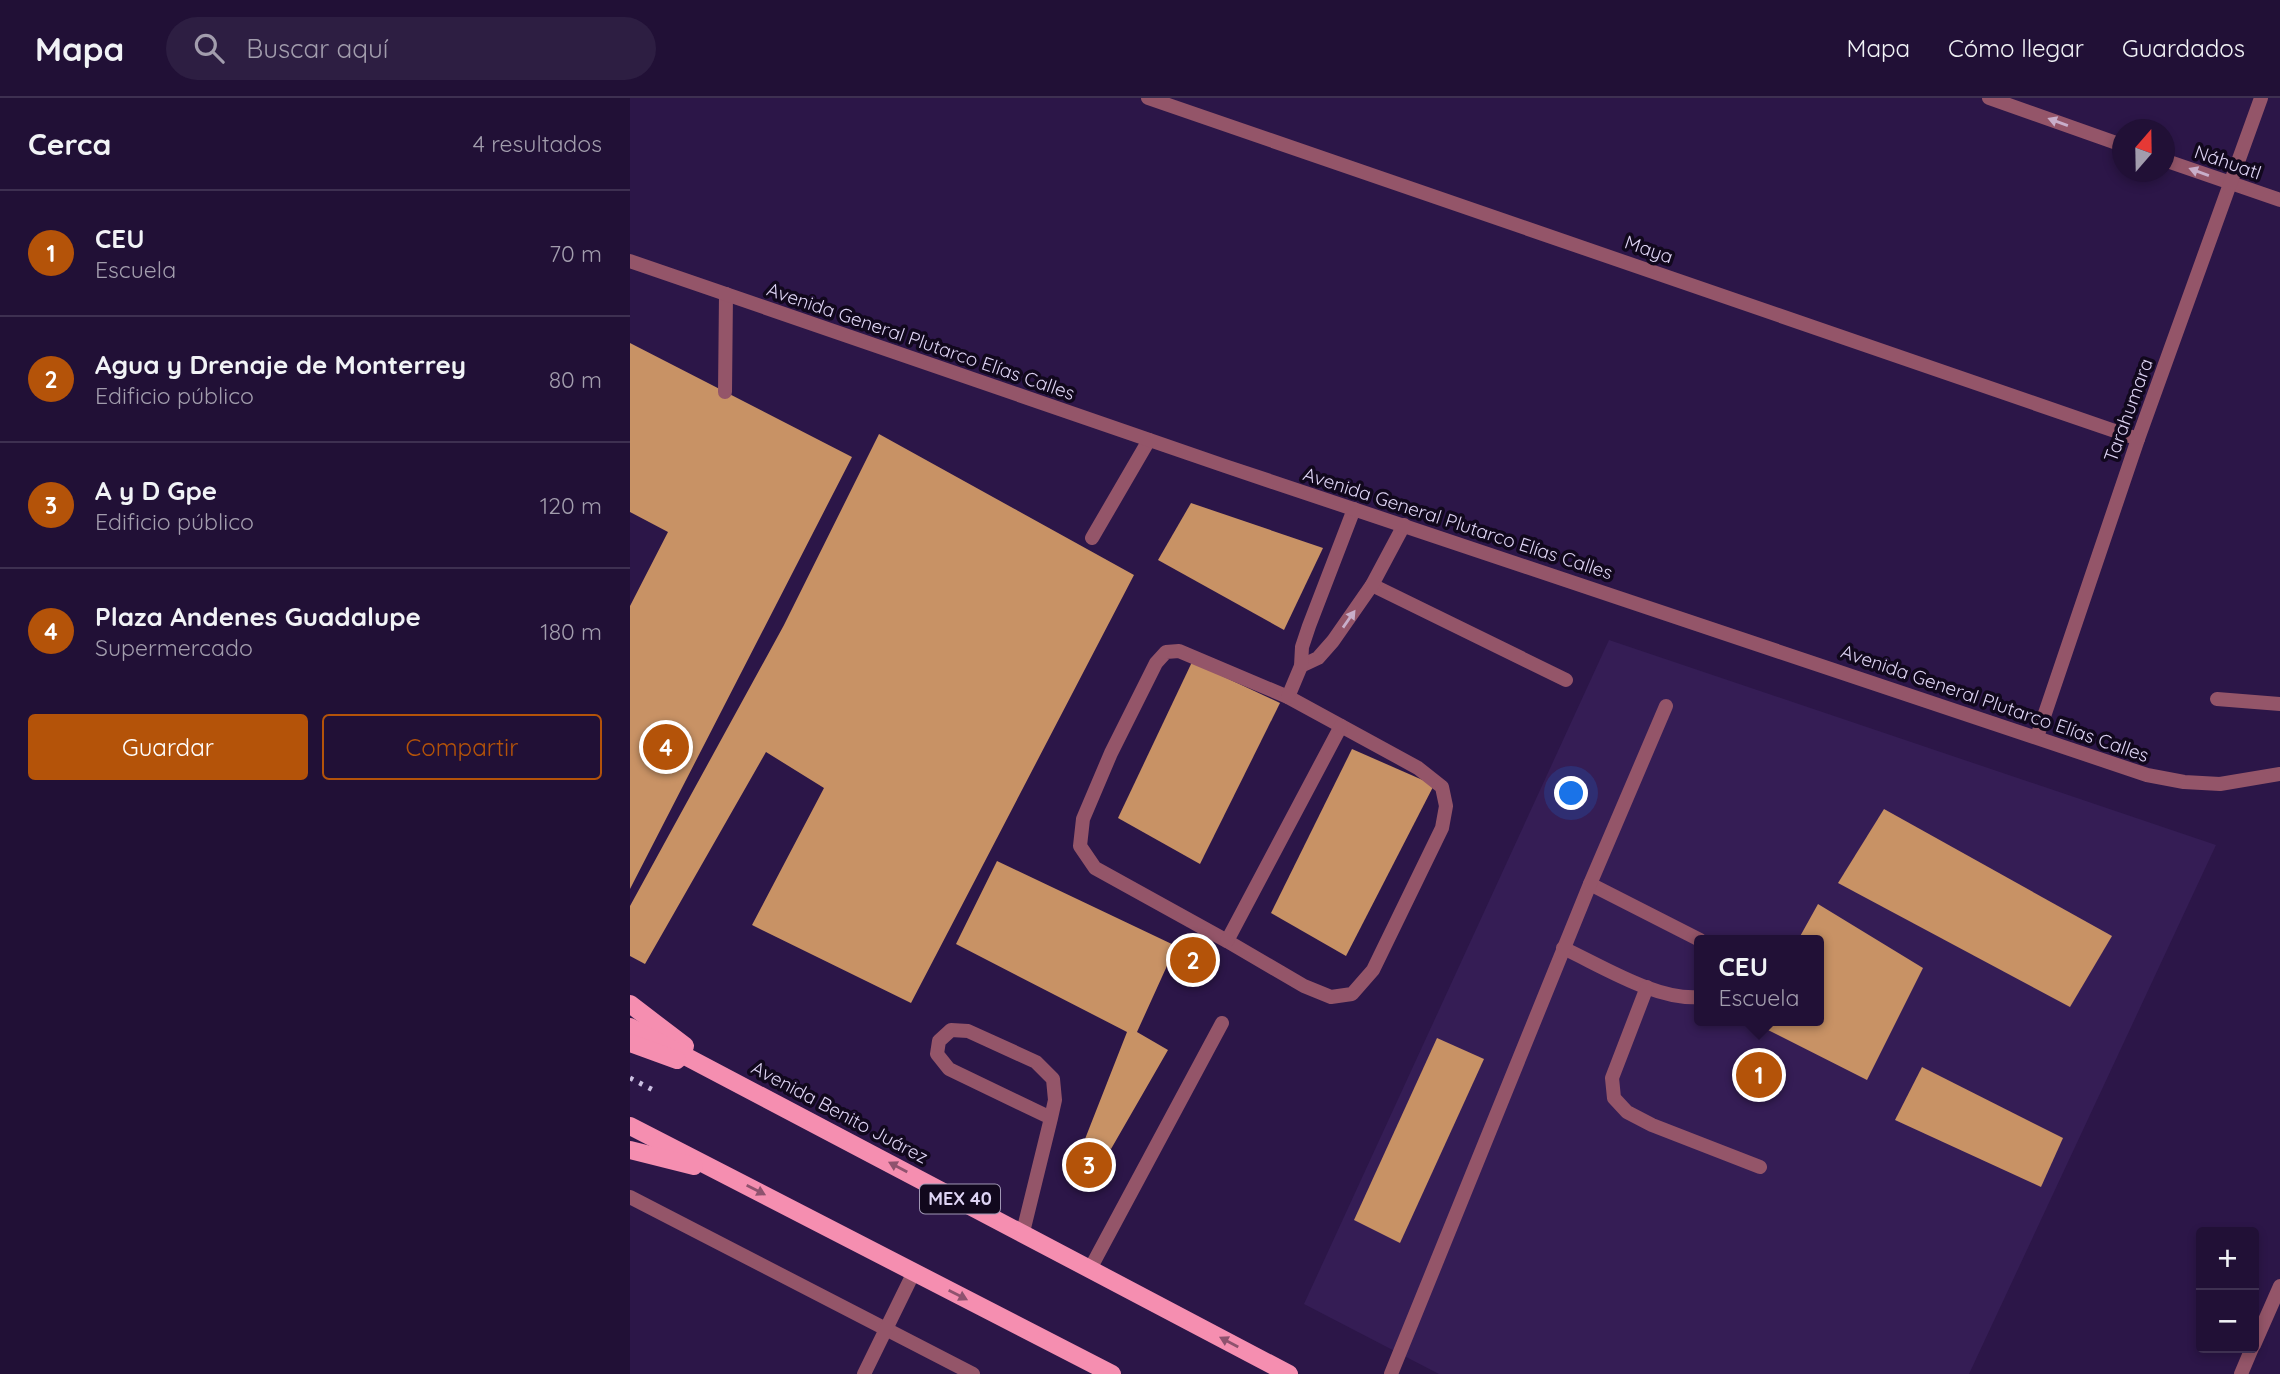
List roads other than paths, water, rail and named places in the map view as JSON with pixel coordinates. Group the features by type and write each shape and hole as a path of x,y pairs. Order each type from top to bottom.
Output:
{"main road":[{"path":"630,1004 721,1074"},
{"name":"Avenida Benito Juárez","path":"630,1027 1289,1374"},
{"path":"630,1043 721,1074"},
{"path":"630,1125 1112,1374"},
{"path":"630,1150 725,1174"}],"street":[{"name":"Maya","path":"1148,98 2138,439"},
{"path":"1989,98 2112,141"},
{"name":"Tarahumara","path":"2037,737 2138,439 2261,98"},
{"name":"Náhuatl","path":"2175,164 2280,200"},
{"name":"Avenida General Plutarco Elías Calles","path":"630,261 1149,440 2147,775 2184,782 2220,784 2280,774"},
{"path":"724,391 726,294"},
{"path":"1092,538 1149,440"},
{"path":"1289,697 1301,666 1309,626 1354,509"},
{"path":"1301,666 1318,658 1334,641 1372,585 1404,526"},
{"path":"1372,585 1566,680"},
{"path":"1179,651 1289,697 1418,768 1442,787 1446,806 1442,828 1373,970 1352,994 1331,997 1304,986 1095,869 1080,846 1083,819 1111,753 1156,663 1166,653 1179,651"},
{"path":"2217,699 2280,704"},
{"path":"1391,1374 1563,948 1666,706"},
{"path":"1227,941 1341,726"},
{"path":"1590,884 1694,937"},
{"path":"1563,948 1647,987 1683,999 1694,998"},
{"path":"1647,987 1612,1078 1614,1098 1627,1112 1652,1125 1760,1167"},
{"path":"1090,1269 1222,1023"},
{"path":"1023,1232 1051,1118 1055,1100 1053,1079 1035,1062 968,1031 951,1030 939,1041 937,1054 949,1069 1051,1118"},
{"path":"630,1197 973,1374"},
{"path":"864,1374 914,1272"},
{"path":"2259,1333 2280,1286"},
{"path":"2241,1374 2250,1353"}],"railway":[{"path":"630,1078 657,1092"}],"place":[{"name":"Plaza Andenes Guadalupe","path":"666,747"},
{"name":"Agua y Drenaje de Monterrey","path":"1193,960"},
{"name":"CEU","path":"1759,1075"},
{"name":"A y D Gpe","path":"1089,1165"}]}
